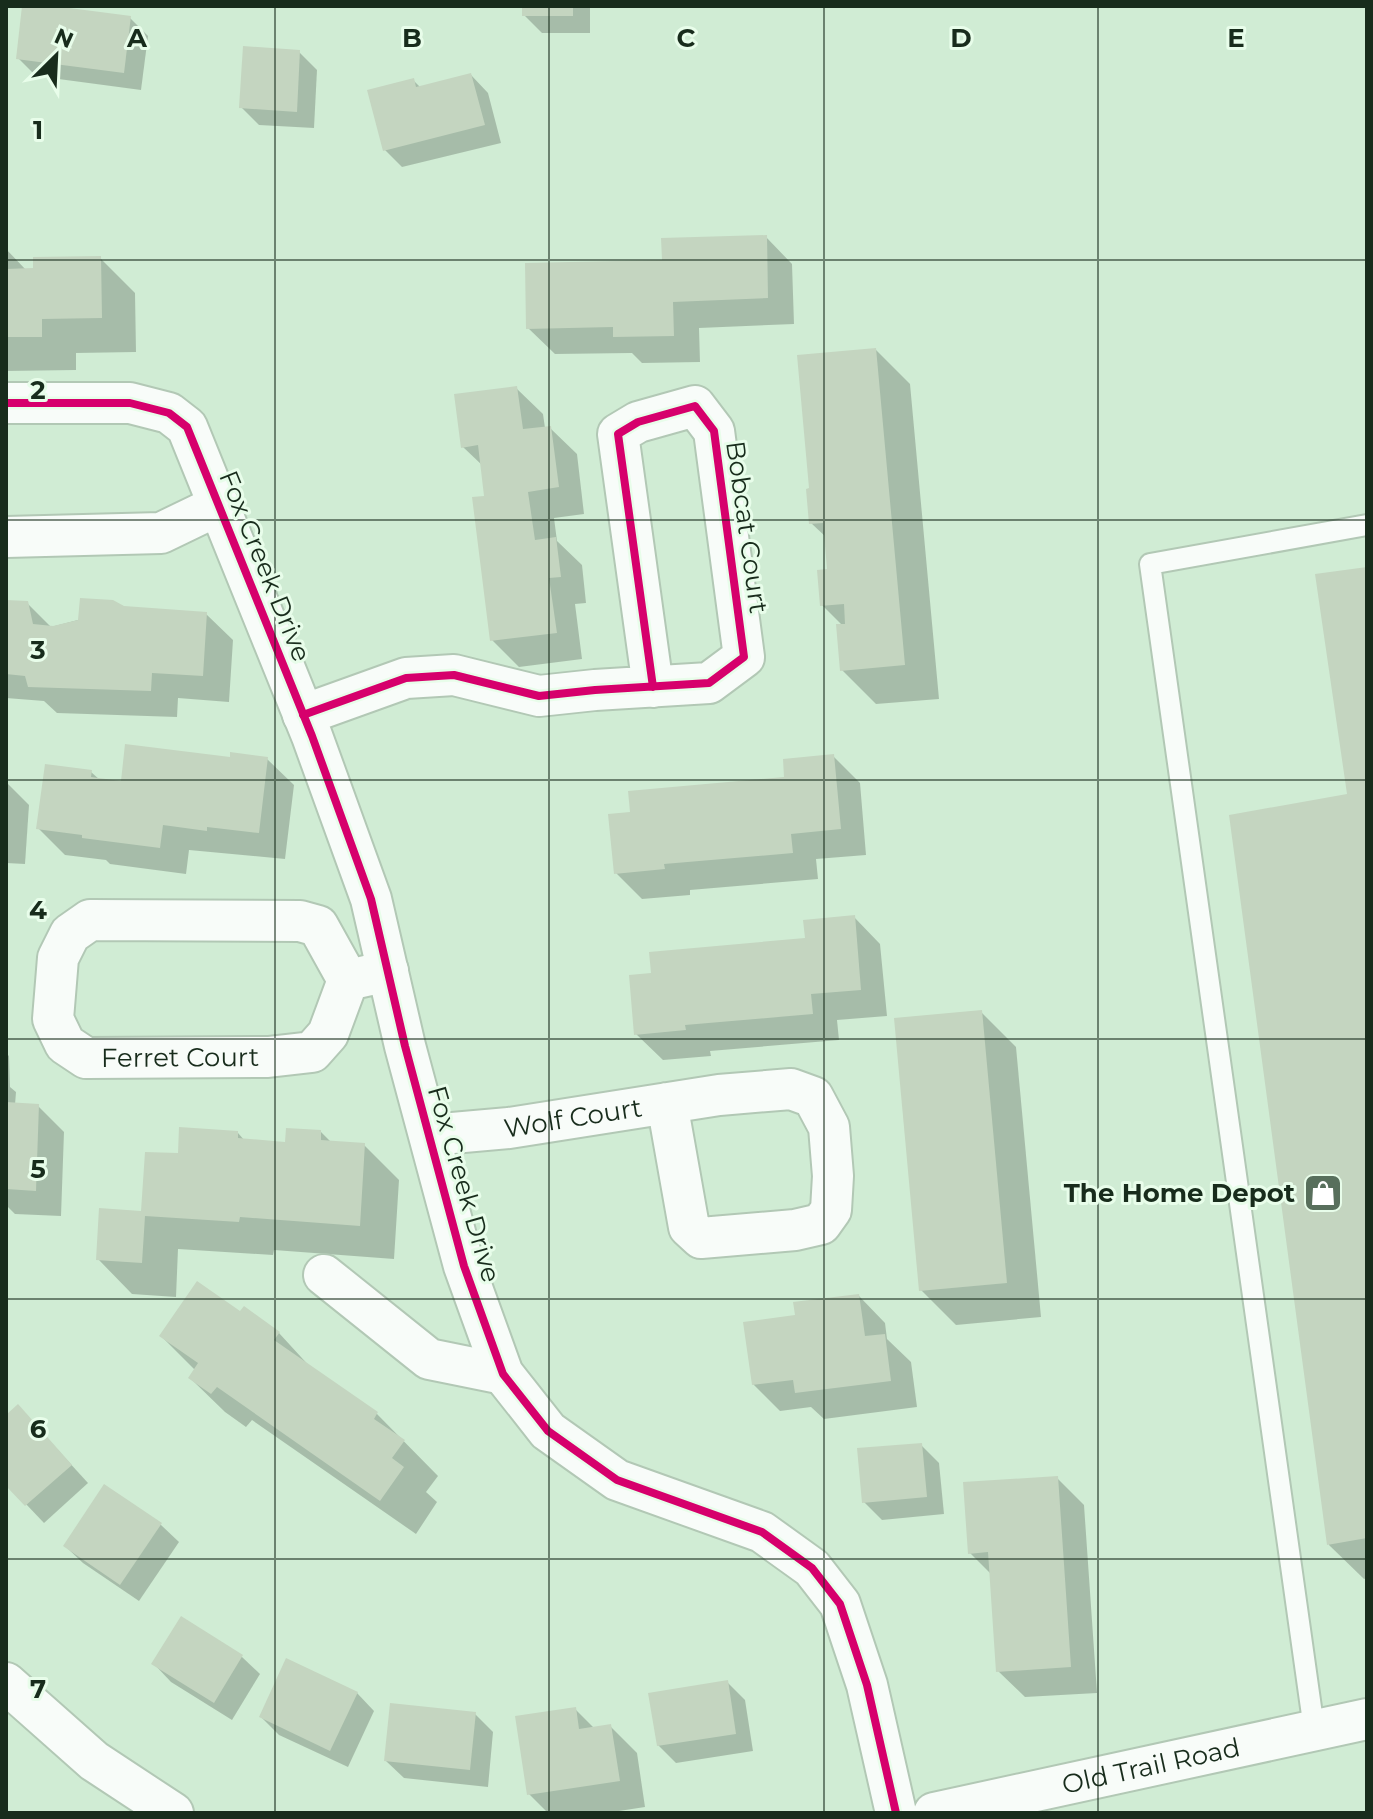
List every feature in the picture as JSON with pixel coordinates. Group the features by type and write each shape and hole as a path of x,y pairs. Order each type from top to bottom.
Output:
{"street":[{"name":"Fox Creek Drive","path":"6,403 130,403 169,413 187,427 303,715 371,899 405,1046 464,1266 503,1374 548,1431 617,1480 762,1532 812,1568 840,1604 867,1685 896,1813"},
{"name":"Bobcat Court","path":"303,715 406,678 454,675 539,696 709,683 744,657 714,431 695,406 638,422 618,434 653,687"},
{"path":"6,537 161,533 219,505"},
{"name":"Ferret Court","path":"90,920 300,921 318,926 348,980 328,1034 312,1052 268,1057 86,1058 65,1044 53,1019 58,958 70,934 90,920"},
{"path":"348,980 388,971"},
{"name":"Wolf Court","path":"430,1135 509,1128 667,1103 719,1095 791,1089 813,1097 829,1127 833,1176 831,1210 821,1224 795,1230 701,1238 689,1227 667,1103"},
{"path":"324,1275 429,1359 503,1374"},
{"path":"6,1683 94,1761 173,1813"},
{"name":"Old Trail Road","path":"934,1813 1367,1719"}],"lane":[{"path":"1314,1729 1150,564 1367,525"}],"building":[{"path":"22,6 54,6 131,16 124,73 16,59"},
{"path":"522,6 573,6 573,16 522,16"},
{"path":"243,46 300,50 297,112 239,108"},
{"path":"471,73 485,125 383,151 367,90 414,78 416,87"},
{"path":"767,235 768,298 673,302 674,336 613,337 613,327 526,329 525,263 662,260 661,238"},
{"path":"101,256 102,318 42,319 42,337 6,337 6,269 33,268 33,257"},
{"path":"876,348 905,665 840,671 836,624 845,624 844,604 820,606 817,570 827,569 823,523 809,524 806,489 809,488 797,355"},
{"path":"517,386 523,429 551,426 559,487 528,492 535,540 556,537 561,577 549,578 557,633 490,641 472,497 484,496 478,445 461,448 454,394"},
{"name":"The Home Depot","path":"1367,567 1367,1538 1327,1545 1229,815 1347,794 1315,574"},
{"path":"80,598 113,600 124,606 207,612 203,676 152,673 151,691 28,687 25,676 6,674 6,600 28,601 33,624 53,626 78,620"},
{"path":"125,744 230,757 230,752 268,757 259,833 163,825 160,848 36,829 45,764 92,770 91,777 121,781"},
{"path":"834,754 841,829 791,834 793,853 664,864 665,869 614,874 608,814 630,812 628,791 784,777 783,759"},
{"path":"855,915 861,990 811,994 813,1014 685,1025 686,1030 634,1035 629,975 651,973 649,952 805,938 803,920"},
{"path":"982,1010 1007,1283 919,1291 894,1018"},
{"path":"6,1102 39,1104 36,1191 6,1189"},
{"path":"179,1127 238,1131 238,1138 285,1142 286,1128 321,1130 321,1140 365,1143 360,1226 240,1217 239,1222 145,1216 142,1263 96,1260 99,1208 141,1211 145,1152 178,1153"},
{"path":"197,1281 240,1311 244,1306 280,1332 274,1340 378,1412 374,1419 405,1440 392,1458 404,1467 380,1501 217,1387 211,1394 188,1378 198,1363 159,1336"},
{"path":"859,1294 865,1336 885,1334 891,1381 795,1393 793,1380 752,1385 743,1322 795,1315 793,1302"},
{"path":"18,1404 72,1465 25,1506 6,1486 6,1415"},
{"path":"922,1443 927,1497 862,1503 857,1448"},
{"path":"1058,1476 1071,1667 996,1672 988,1552 968,1554 963,1482"},
{"path":"104,1484 162,1523 120,1585 63,1546"},
{"path":"181,1616 243,1655 214,1703 151,1664"},
{"path":"286,1658 358,1692 330,1751 259,1717"},
{"path":"728,1680 736,1734 657,1746 648,1693"},
{"path":"390,1703 476,1712 470,1770 384,1761"},
{"path":"576,1707 579,1729 611,1724 620,1781 527,1795 515,1716"}],"cycle path":[{"path":"6,403 130,403 169,413 187,427 312,736 371,899 405,1046 464,1266 503,1374 548,1431 617,1480 762,1532 812,1568 840,1604 867,1685 896,1813"},
{"path":"303,715 406,678 454,675 539,696 709,683 744,657 714,431 695,406 638,422 618,434 653,687"}],"place":[{"name":"The Home Depot","path":"1323,1193"}]}
